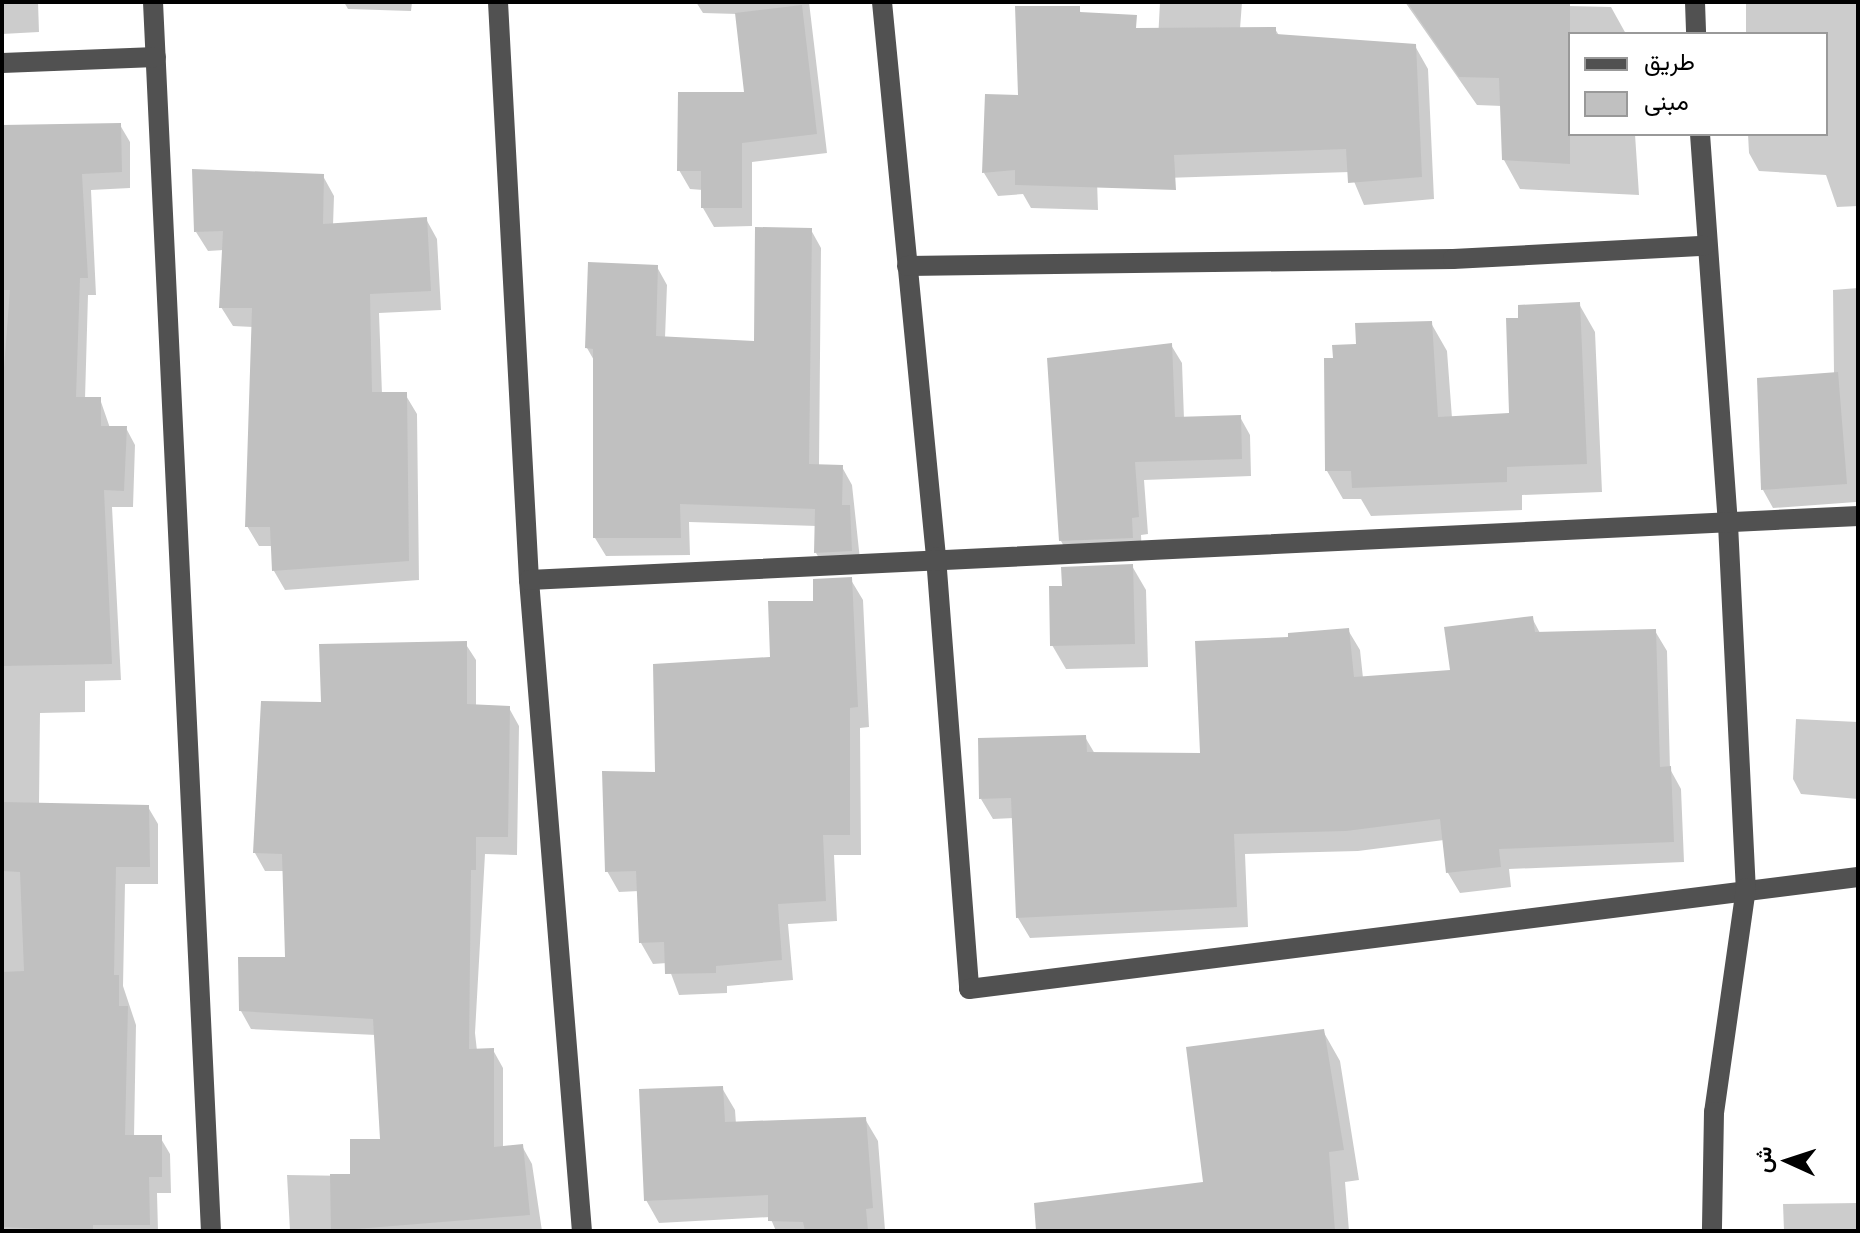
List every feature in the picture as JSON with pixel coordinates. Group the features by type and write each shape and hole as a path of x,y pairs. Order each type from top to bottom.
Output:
{"street":[{"path":"153,2 211,1231"},
{"path":"498,2 529,580 582,1231"},
{"path":"882,2 936,557 969,989 1746,888 1858,877"},
{"path":"1695,2 1696,32"},
{"path":"2,63 156,57"},
{"path":"1700,136 1705,246 1728,524 1746,888 1714,1112 1712,1231"},
{"path":"907,266 1453,259 1705,246"},
{"path":"529,580 936,557 1858,516"}],"building":[{"path":"1407,2 1570,2 1570,164 1502,160 1499,78 1459,77"},
{"path":"802,5 817,134 742,143 742,208 701,208 701,171 677,171 678,92 744,92 735,13"},
{"path":"1015,6 1080,6 1080,12 1137,15 1136,28 1276,27 1276,34 1416,44 1422,177 1348,183 1346,149 1174,155 1176,190 1015,185 1015,170 982,173 985,94 1018,95"},
{"path":"121,123 122,172 82,174 88,278 80,278 76,397 101,397 101,426 127,426 124,491 104,490 112,664 2,666 2,394 10,290 2,290 2,125"},
{"path":"192,169 324,174 323,224 427,217 431,291 370,294 372,392 407,392 409,561 272,571 270,527 245,527 252,308 219,308 223,231 194,232"},
{"path":"755,227 812,228 809,464 843,465 842,505 850,505 852,551 814,553 815,509 680,504 681,538 593,538 593,349 585,348 588,262 658,265 656,336 754,341"},
{"path":"1580,302 1587,464 1507,467 1507,482 1352,488 1351,471 1325,471 1324,358 1333,358 1332,345 1356,344 1355,323 1432,321 1438,417 1509,413 1506,318 1518,318 1518,305"},
{"path":"1172,343 1175,417 1241,415 1242,459 1135,462 1139,517 1132,518 1133,538 1059,541 1047,358"},
{"path":"1838,372 1847,484 1761,490 1757,378"},
{"path":"1133,564 1135,644 1050,646 1049,586 1062,586 1061,567"},
{"path":"852,577 858,707 850,708 850,835 823,835 826,901 778,904 782,960 716,966 716,973 665,974 664,942 639,943 636,871 605,872 602,771 655,772 653,664 770,657 768,601 813,601 813,579"},
{"path":"1533,616 1535,632 1656,629 1660,767 1671,766 1674,842 1499,849 1501,867 1446,873 1440,819 1346,831 1234,834 1237,907 1016,918 1011,798 979,799 978,738 1086,735 1087,752 1200,753 1195,641 1288,637 1288,633 1349,628 1354,677 1450,670 1444,627"},
{"path":"467,641 467,704 510,706 508,837 476,837 476,870 471,870 469,1049 494,1048 494,1147 523,1144 530,1215 331,1231 330,1174 350,1174 350,1139 380,1139 373,1019 239,1011 238,957 285,957 282,854 253,853 261,701 321,702 319,644"},
{"path":"2,802 149,805 150,867 116,867 114,975 119,975 119,1006 128,1006 125,1135 162,1135 162,1177 149,1177 150,1225 93,1225 93,1231 2,1227 2,972 24,971 20,872 2,871"},
{"path":"1324,1029 1344,1150 1329,1152 1335,1231 1036,1231 1034,1203 1203,1182 1186,1047"},
{"path":"723,1086 725,1122 866,1117 873,1208 866,1209 868,1231 805,1231 803,1222 768,1221 768,1195 644,1201 639,1089"}]}
